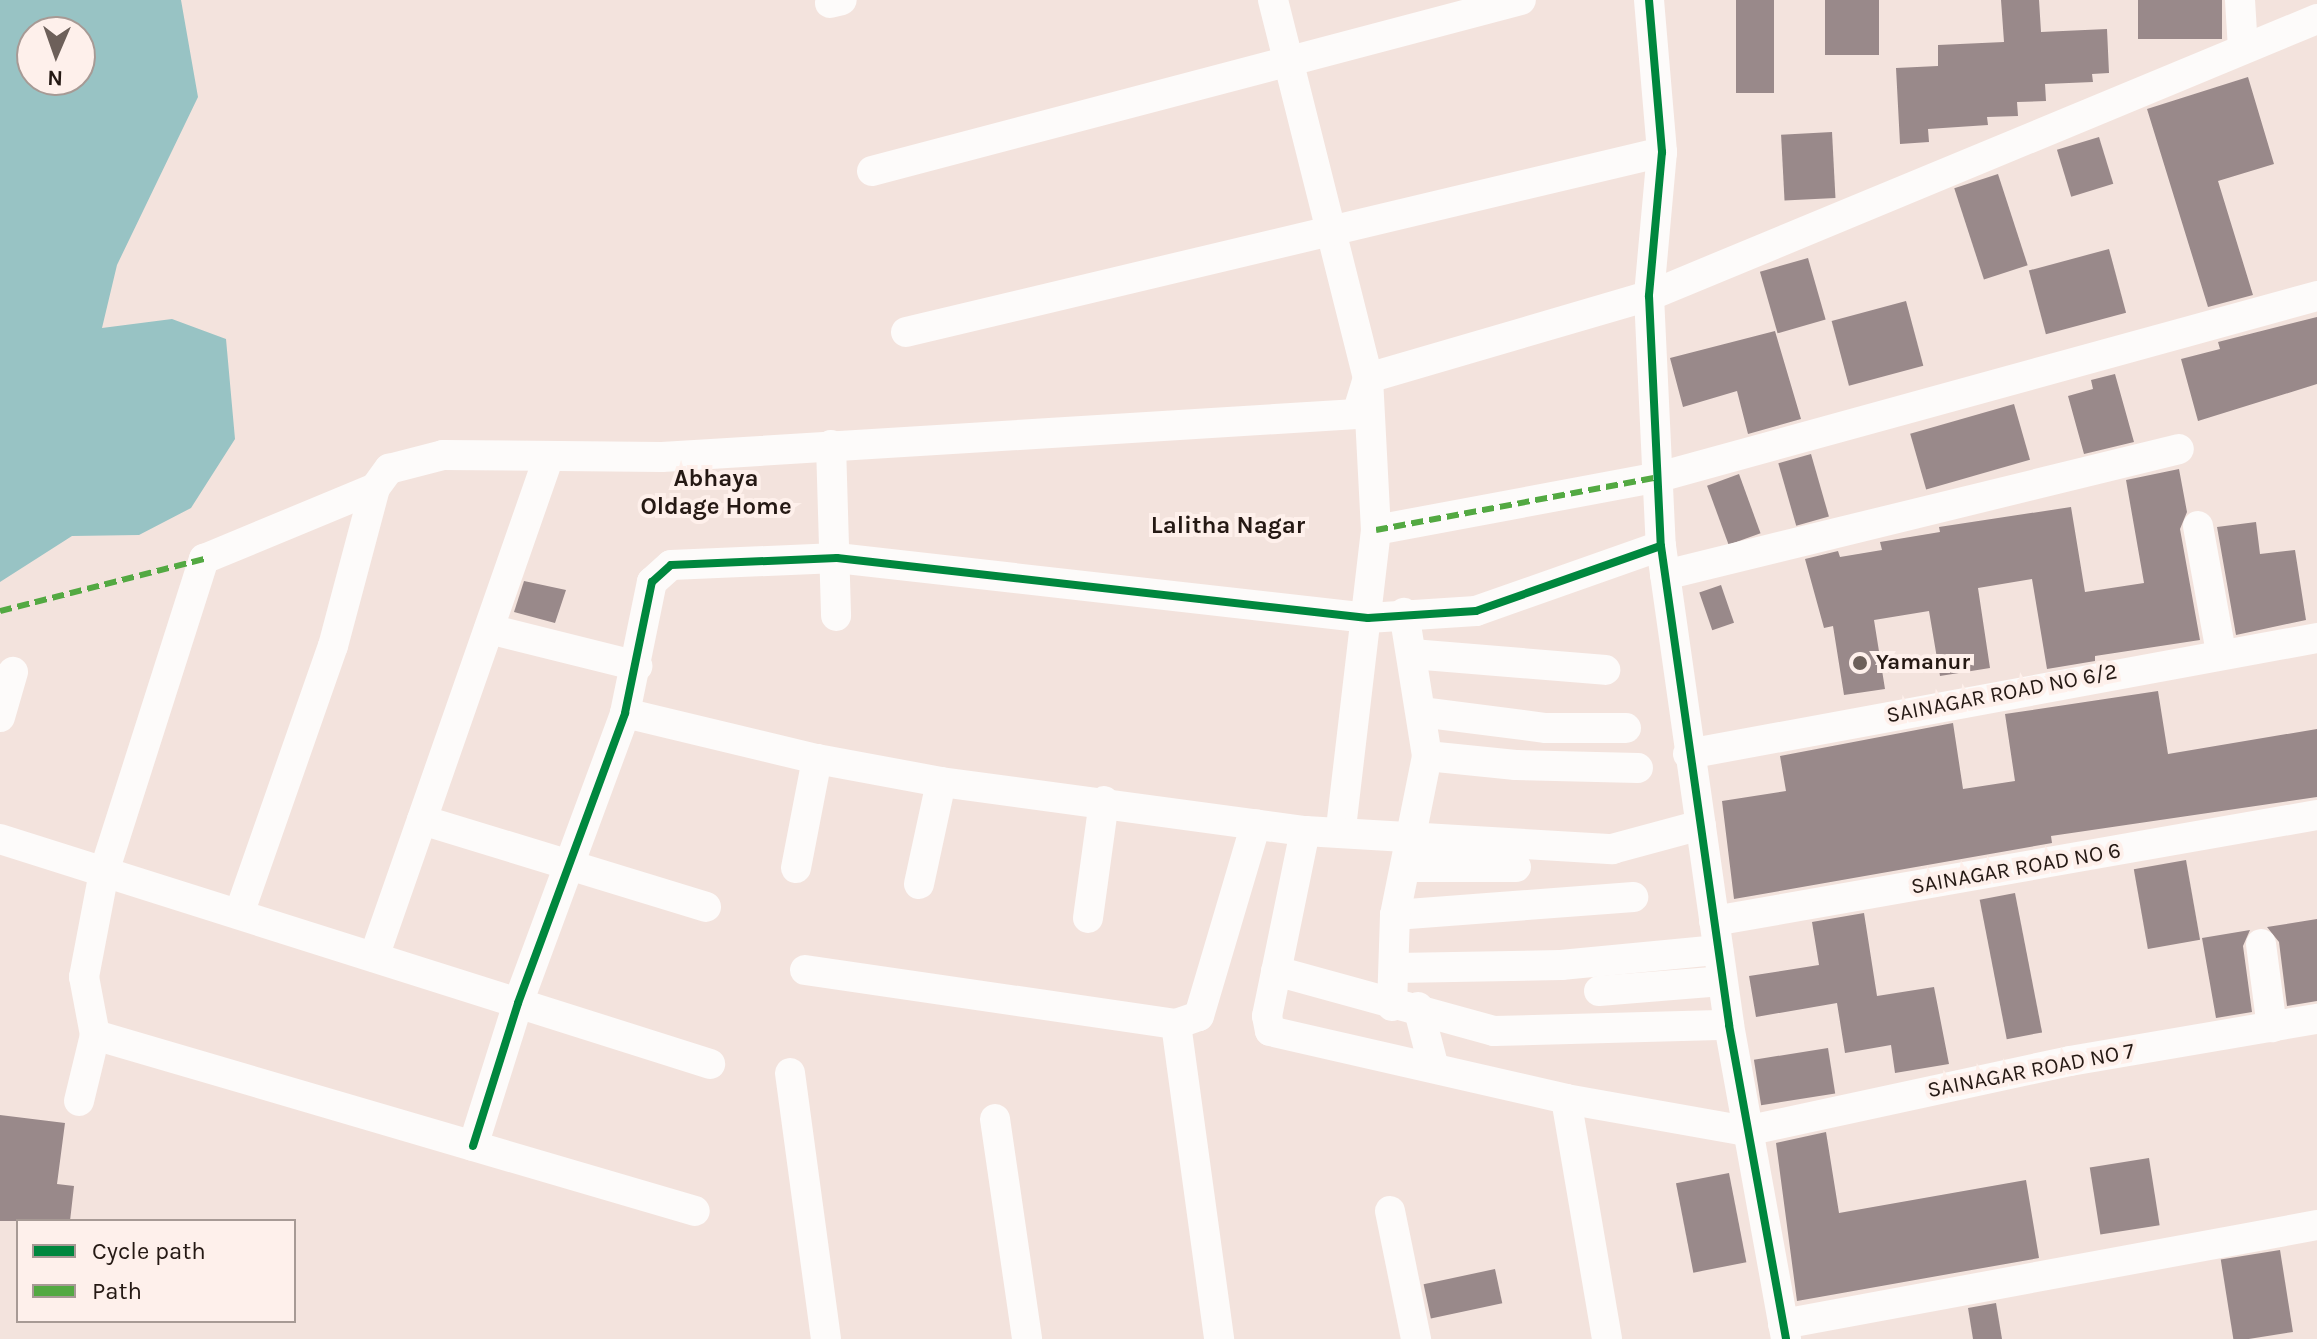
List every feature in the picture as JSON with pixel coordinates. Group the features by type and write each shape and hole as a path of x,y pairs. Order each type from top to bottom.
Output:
{"street":[{"path":"1273,0 1368,378 1376,530 1341,830"},
{"path":"872,171 1521,0"},
{"path":"1649,0 1662,152 1649,296 1663,560 1722,981 1746,1131 1784,1332 2317,1225"},
{"path":"2240,0 2243,49"},
{"path":"1368,378 1649,296 2317,19"},
{"path":"906,332 1662,152"},
{"path":"1376,530 1659,477 2317,296"},
{"path":"239,914 333,646 375,488 389,469 443,455 548,459 1357,414 1368,378"},
{"path":"831,445 837,558 836,616"},
{"path":"473,1146 518,1003 625,713 652,582 671,565 837,558 1368,618 1404,613 1476,611 1663,560 2179,449"},
{"path":"374,957 548,459"},
{"path":"79,1101 95,1035 84,977 104,872 204,559 375,488"},
{"path":"2198,526 2221,652"},
{"path":"1404,613 1427,756 1395,915 1396,968 1405,1007 1434,1068"},
{"path":"489,629 637,666"},
{"name":"SAINAGAR ROAD NO 6/2","path":"1688,754 2221,652 2317,638"},
{"path":"1412,654 1605,670"},
{"path":"0,717 13,672"},
{"path":"1421,712 1546,728 1626,728"},
{"path":"625,713 817,759 941,782 1104,801 1305,831 1411,833 1542,848 1612,849 1701,825"},
{"path":"1427,756 1516,765 1638,768"},
{"path":"796,868 817,759"},
{"path":"919,884 941,782"},
{"path":"1088,918 1104,801"},
{"name":"SAINAGAR ROAD NO 6","path":"1396,968 1561,965 2317,815"},
{"path":"422,820 706,907"},
{"path":"805,970 1176,1024 1199,1016 1256,824"},
{"path":"1305,831 1267,1016 1270,1031 1566,1099 1746,1131"},
{"path":"0,839 710,1064"},
{"path":"1405,867 1516,867"},
{"path":"1395,915 1633,897"},
{"path":"2261,944 2272,1027"},
{"path":"1276,971 1494,1031 1729,1025"},
{"path":"1599,991 1722,981"},
{"name":"SAINAGAR ROAD NO 7","path":"1746,1131 2070,1061 2317,1019"},
{"path":"1176,1024 1219,1339"},
{"path":"1487,1081 1494,1031"},
{"path":"95,1035 695,1211"},
{"path":"790,1073 826,1339"},
{"path":"1566,1099 1607,1339"},
{"path":"995,1119 1027,1339"},
{"path":"1390,1211 1416,1339"}],"water":[{"path":"0,0 181,0 198,97 117,265 102,328 172,319 226,339 235,439 191,508 139,535 72,536 0,582"}],"building":[{"path":"1736,0 1774,0 1774,93 1736,93"},
{"path":"1825,0 1879,0 1879,55 1825,55"},
{"path":"2001,0 2039,0 2041,32 2107,29 2109,73 2092,74 2093,82 2045,84 2046,101 2017,102 2018,116 1987,117 1988,125 1928,129 1929,142 1900,144 1896,68 1938,66 1938,45 2004,42"},
{"path":"2138,0 2222,0 2222,39 2138,39"},
{"path":"2248,77 2274,164 2218,181 2253,295 2208,307 2147,109"},
{"path":"1832,132 1835,198 1785,201 1781,135"},
{"path":"2099,137 2113,184 2071,197 2057,150"},
{"path":"1998,174 2028,265 1984,280 1954,188"},
{"path":"2109,249 2126,313 2046,334 2029,270"},
{"path":"1808,258 1826,320 1778,333 1760,272"},
{"path":"1906,301 1923,366 1849,386 1832,321"},
{"path":"2317,317 2317,384 2198,421 2181,359 2220,349 2218,342"},
{"path":"1775,331 1801,419 1748,434 1737,391 1683,407 1670,358"},
{"path":"2115,374 2134,442 2084,454 2068,396 2093,389 2091,380"},
{"path":"2014,404 2030,460 1926,490 1910,434"},
{"path":"1811,454 1829,516 1796,526 1778,463"},
{"path":"2179,469 2187,512 2180,529 2200,640 2095,656 2095,661 2047,669 2032,579 1978,588 1990,668 1940,676 1929,611 1874,620 1885,689 1844,695 1833,626 1824,628 1805,559 1838,551 1840,557 1882,550 1880,542 1940,532 1939,527 2071,507 2085,592 2144,583 2126,480"},
{"path":"1739,474 1761,533 1729,545 1707,486"},
{"path":"2256,522 2260,554 2295,550 2306,620 2236,635 2217,527"},
{"path":"524,581 566,590 555,623 514,612"},
{"path":"1721,585 1734,623 1712,630 1699,592"},
{"path":"2158,691 2168,754 2317,729 2317,797 2051,836 2052,843 1734,899 1722,801 1786,791 1780,756 1953,723 1963,789 2015,781 2005,714"},
{"path":"2186,860 2200,940 2148,949 2134,869"},
{"path":"2015,893 2042,1032 2007,1039 1980,900"},
{"path":"1864,913 1877,996 1934,987 1949,1064 1895,1073 1891,1045 1845,1053 1837,1003 1756,1017 1749,976 1819,965 1812,922"},
{"path":"2317,919 2317,1001 2287,1006 2279,942 2267,927"},
{"path":"2250,930 2243,946 2252,1012 2216,1018 2202,938"},
{"path":"1828,1048 1835,1093 1761,1105 1754,1060"},
{"path":"0,1115 65,1123 57,1184 74,1186 70,1219 0,1221"},
{"path":"1826,1132 1839,1213 2026,1180 2039,1258 1797,1301 1776,1143"},
{"path":"2149,1158 2160,1225 2100,1235 2090,1167"},
{"path":"1729,1173 1746,1262 1693,1273 1676,1183"},
{"path":"2280,1250 2293,1332 2233,1339 2221,1259"},
{"path":"1495,1269 1502,1303 1431,1318 1424,1284"},
{"path":"1996,1303 2002,1339 1973,1339 1968,1308"}],"marked path":[{"path":"1376,530 1659,477"},
{"path":"0,611 204,559"}],"cycle path":[{"path":"1649,0 1662,152 1649,296 1661,546 1729,1025 1786,1339"},
{"path":"473,1146 518,1003 625,713 652,582 671,565 837,558 1368,618 1476,611 1661,546"}],"place":[{"name":"Yamanur","path":"1860,663"}],"district":[{"name":"Abhaya Oldage Home","path":"716,493"},
{"name":"Lalitha Nagar","path":"1228,526"}]}
